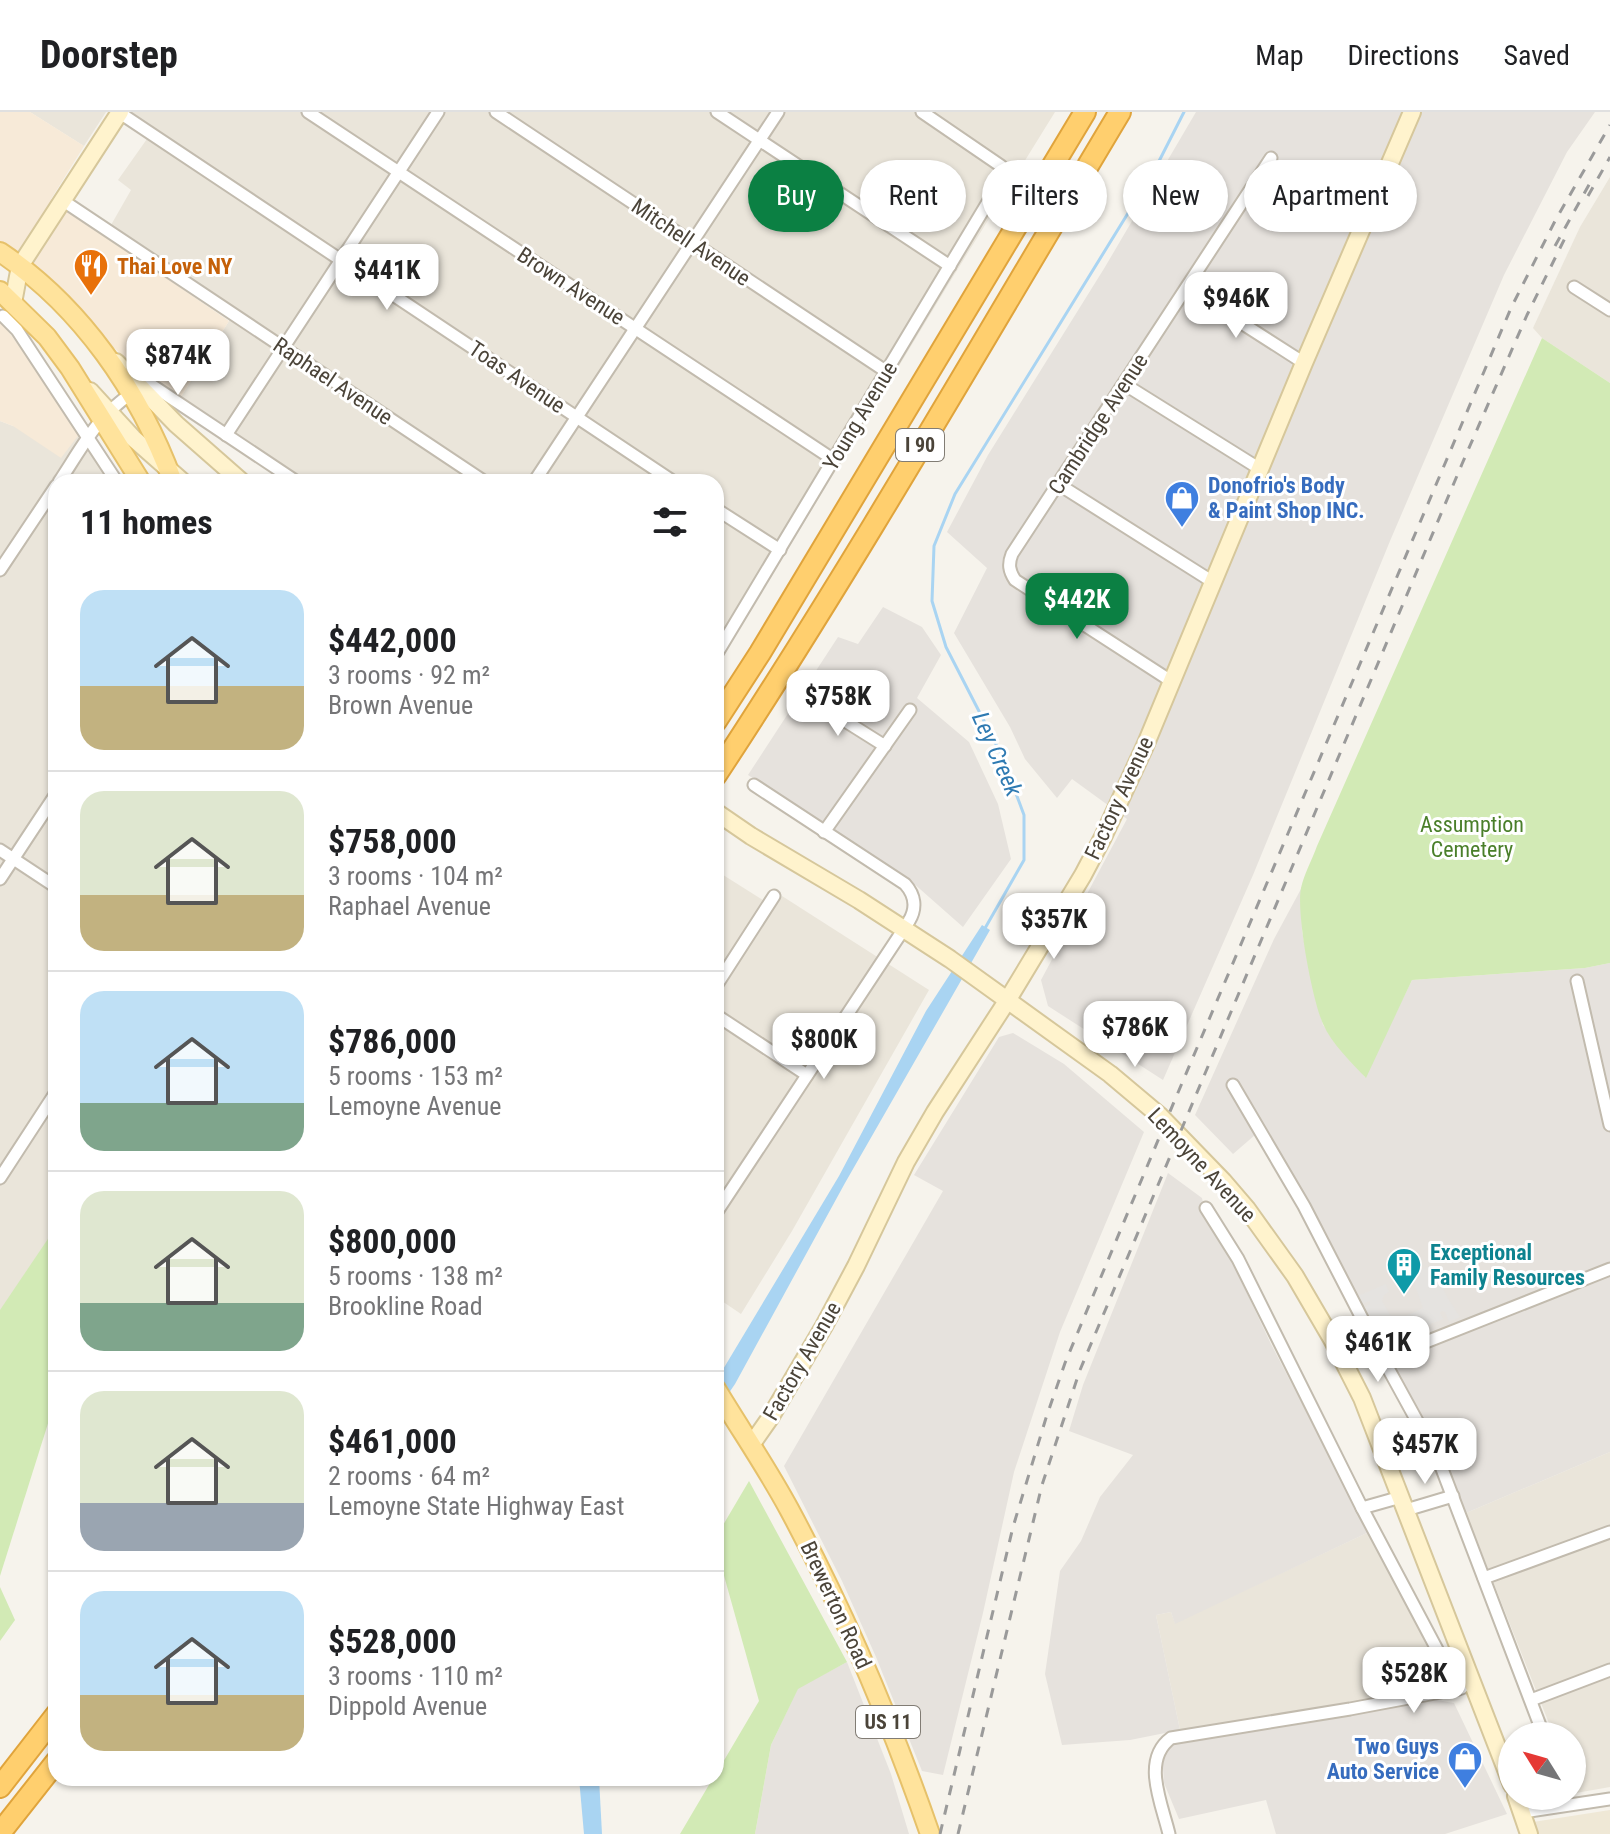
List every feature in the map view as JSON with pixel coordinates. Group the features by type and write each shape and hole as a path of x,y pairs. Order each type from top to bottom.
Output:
{"highway":[{"name":"I 90","path":"724,709 1085,112"},
{"name":"I 90","path":"724,763 846,571 1120,112"},
{"path":"0,1787 48,1725"},
{"path":"0,1833 48,1772"}],"main road":[{"path":"0,252 58,299 134,389 173,474"},
{"path":"4,307 47,337 105,415 137,474"},
{"name":"Brewerton Road","path":"724,1402 788,1507 859,1651 930,1834"}],"street":[{"path":"112,474 4,307 20,266 120,112"},
{"name":"Toas Avenue","path":"120,112 662,474"},
{"name":"Brown Avenue","path":"308,112 834,460"},
{"path":"226,435 438,112"},
{"name":"Mitchell Avenue","path":"496,112 887,372"},
{"path":"717,112 950,266"},
{"path":"539,474 778,112"},
{"name":"Young Avenue","path":"724,633 780,550 1003,177 1001,166 922,112"},
{"name":"Factory Avenue","path":"751,1445 824,1326 935,1112 1007,1001 1103,837 1145,746 1412,112"},
{"name":"Cambridge Avenue","path":"1171,681 1015,580 1009,561 1271,158"},
{"name":"Raphael Avenue","path":"62,200 473,474"},
{"path":"1574,287 1610,310"},
{"path":"1187,288 1304,363"},
{"path":"1124,384 1260,469"},
{"path":"64,474 105,415 134,389 153,386 285,474"},
{"path":"134,389 233,474"},
{"path":"105,415 171,474"},
{"path":"1058,484 1213,582"},
{"path":"0,570 48,498"},
{"path":"724,514 780,550"},
{"path":"807,697 885,746"},
{"path":"824,832 910,710"},
{"path":"724,1201 915,910 913,896 905,884 754,785"},
{"path":"0,879 48,806"},
{"name":"Lemoyne Avenue","path":"724,817 950,959 1110,1074 1160,1116 1247,1209 1295,1276 1362,1398 1404,1503 1465,1687 1498,1756"},
{"path":"0,850 48,882"},
{"path":"724,974 774,896"},
{"path":"1577,981 1610,1125"},
{"path":"724,1020 807,1075"},
{"path":"1233,1085 1304,1206 1439,1461 1539,1722"},
{"path":"0,1178 48,1104"},
{"path":"1169,1834 1155,1779 1155,1764 1163,1743 1171,1738 1465,1687 1362,1508 1238,1259 1206,1208"},
{"path":"1383,1359 1610,1269"},
{"path":"1362,1508 1453,1496"},
{"path":"1484,1578 1610,1532"},
{"path":"1531,1700 1610,1670"},
{"path":"1586,1800 1610,1799"},
{"path":"1522,1810 1529,1834"}],"shaded area":[{"path":"0,112 30,112 84,146 51,199 229,321 181,397 143,373 111,345 38,268 0,242"},
{"path":"30,112 106,112 84,146"},
{"path":"130,112 1055,112 1025,160 982,160 982,230 724,655 724,474 298,474 181,397 236,310 111,225 131,190 118,180 154,129"},
{"path":"1196,112 1595,112 1567,152 1504,275 1390,541 1253,875 1163,1080 1048,1006 1041,980 1127,819 1072,779 1057,798 1025,759 1010,727 954,633 987,568 947,532 988,455 1126,232 1228,232 1228,160 1168,160"},
{"path":"1610,177 1610,383 1542,338 1533,328 1580,227"},
{"path":"0,320 81,432 61,458 13,426 0,421"},
{"path":"0,421 13,426 81,432 108,474 48,474 48,1240 0,1311"},
{"path":"883,607 922,627 941,655 917,698 969,742 998,804 1011,859 963,927 912,882 748,775 838,637 858,644"},
{"path":"724,876 774,907 782,896 929,990 792,1231 741,1314 724,1302"},
{"path":"1301,889 1302,931 1323,1025 1365,1077 1412,980 1585,968 1610,963 1610,1452 1466,1513 1263,1128 1233,1154 1195,1115 1274,939"},
{"path":"1013,1033 1064,1064 1144,1132 1060,1332 1014,1472 943,1775 922,1771 842,1581 784,1466 943,1191 914,1175 999,1037"},
{"path":"1168,1173 1202,1198 1205,1212 1271,1344 1369,1532 1175,1624 1171,1612 1156,1615 1180,1730 1130,1740 1062,1745 1045,1674 1060,1571 1081,1541 1100,1497 1133,1455 1069,1431 1083,1385"},
{"path":"1433,1265 1460,1317 1449,1322 1442,1311 1443,1319 1394,1339 1388,1333 1380,1337 1365,1307 1370,1301 1359,1305 1355,1297 1386,1284 1389,1292 1382,1301 1392,1318 1397,1320 1423,1308 1411,1274"},
{"path":"1610,1452 1610,1787 1586,1791 1586,1722 1548,1722 1466,1513"},
{"path":"1369,1532 1448,1687 1180,1730 1156,1615 1171,1612 1175,1623"},
{"path":"847,1662 891,1774 909,1834 755,1834 771,1745 798,1688"},
{"path":"1437,1700 1454,1703 1498,1795 1498,1810 1505,1810 1507,1814 1445,1834 1276,1834 1266,1800 1179,1819 1164,1783 1162,1753 1170,1744"},
{"path":"1610,1810 1610,1834 1536,1834 1533,1822"}],"green space":[{"name":"Assumption Cemetery","path":"1542,338 1610,383 1610,963 1585,968 1412,980 1366,1078 1331,1039 1323,1024 1303,935 1301,888"},
{"path":"48,1239 48,1423 0,1576 0,1310"},
{"path":"749,1481 847,1662 798,1689 771,1745 755,1834 680,1834 708,1786 724,1786 724,1760 759,1701 724,1576 724,1523"},
{"path":"0,1587 15,1620 0,1641"}],"water":[{"path":"982,925 990,930 724,1400 724,1368 839,1176 926,1011"},
{"path":"580,1786 599,1786 602,1834 584,1834"}],"waterway":[{"name":"Ley Creek","path":"984,930 1024,860 1024,815 1002,756 946,647 932,601 934,546 955,494 1154,171 1184,112"}],"railway":[{"path":"940,1834 1013,1527 1065,1363 1511,308 1555,221 1610,125"},
{"path":"1588,196 1610,157"},
{"path":"1555,246 1590,183"},
{"path":"958,1834 1042,1485 1080,1370 1462,464 1527,315 1565,238"}],"place":[{"name":"Thai Love NY","path":"91,297"},
{"name":"Donofrio's Body & Paint Shop INC.","path":"1182,529"},
{"name":"Exceptional Family Resources","path":"1404,1296"},
{"name":"Two Guys Auto Service","path":"1465,1790"}]}
